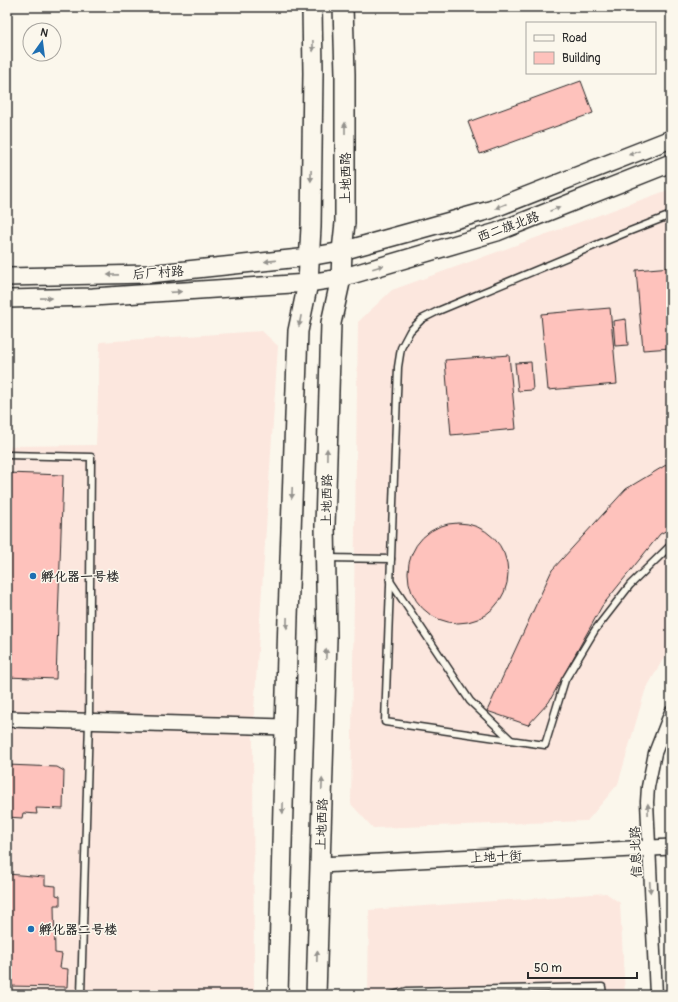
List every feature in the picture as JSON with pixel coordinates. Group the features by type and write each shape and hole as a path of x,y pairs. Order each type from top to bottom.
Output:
{"main road":[{"path":"278,995 288,617 298,332 308,283 309,257 313,73 312,7"},
{"name":"上地西路","path":"316,995 327,638 325,526 331,323 340,278 345,215 345,74 343,7"},
{"name":"西二旗北路","path":"309,257 342,250 490,210 671,139"},
{"name":"西二旗北路","path":"308,283 340,278 497,232 671,163"},
{"name":"后厂村路","path":"7,277 149,274 309,257"},
{"name":"后厂村路","path":"7,299 93,297 308,283"}],"street":[{"name":"信息北路","path":"656,995 648,848 648,787 655,754 671,712"},
{"path":"7,718 285,727"},
{"name":"上地十街","path":"320,865 671,847"}],"lane":[{"path":"671,215 438,311 422,319 410,331 401,348 398,367 385,722 545,745 565,680 595,630 630,585 671,545"},
{"path":"7,455 91,457 89,721 81,995"},
{"path":"326,558 391,559"},
{"path":"390,580 470,701 510,740"},
{"path":"393,995 407,992 602,987 603,995"}],"shaded area":[{"path":"671,189 671,645 645,691 618,784 587,821 373,828 351,804 358,322 392,290"},
{"path":"262,331 278,346 253,726 254,995 7,995 7,446 96,445 100,342"},
{"path":"606,893 620,903 625,995 368,995 369,910"}],"building":[{"path":"581,81 593,113 480,154 468,122"},
{"path":"671,267 671,348 643,350 636,270"},
{"path":"610,308 617,384 548,390 541,314"},
{"path":"626,319 628,345 615,346 613,321"},
{"path":"509,355 516,429 451,435 445,360"},
{"path":"531,362 533,390 518,391 515,363"},
{"path":"671,462 671,528 660,534 602,606 549,702 528,725 487,711 552,570 626,489"},
{"name":"孵化器一号楼","path":"7,473 63,475 56,679 7,677"},
{"path":"458,523 468,524 486,531 500,545 507,563 507,583 500,601 486,615 468,622 458,623 448,622 430,615 416,601 409,583 408,573 409,563 416,545 430,531 448,524"},
{"path":"7,765 57,767 64,771 63,809 36,808 37,814 23,813 22,818 7,817"},
{"name":"孵化器二号楼","path":"7,874 45,877 45,885 56,886 56,895 60,896 60,905 54,905 55,953 62,954 60,968 68,969 67,987 7,986"}],"place":[{"name":"孵化器一号楼","path":"33,576"},
{"name":"孵化器二号楼","path":"31,929"}]}
